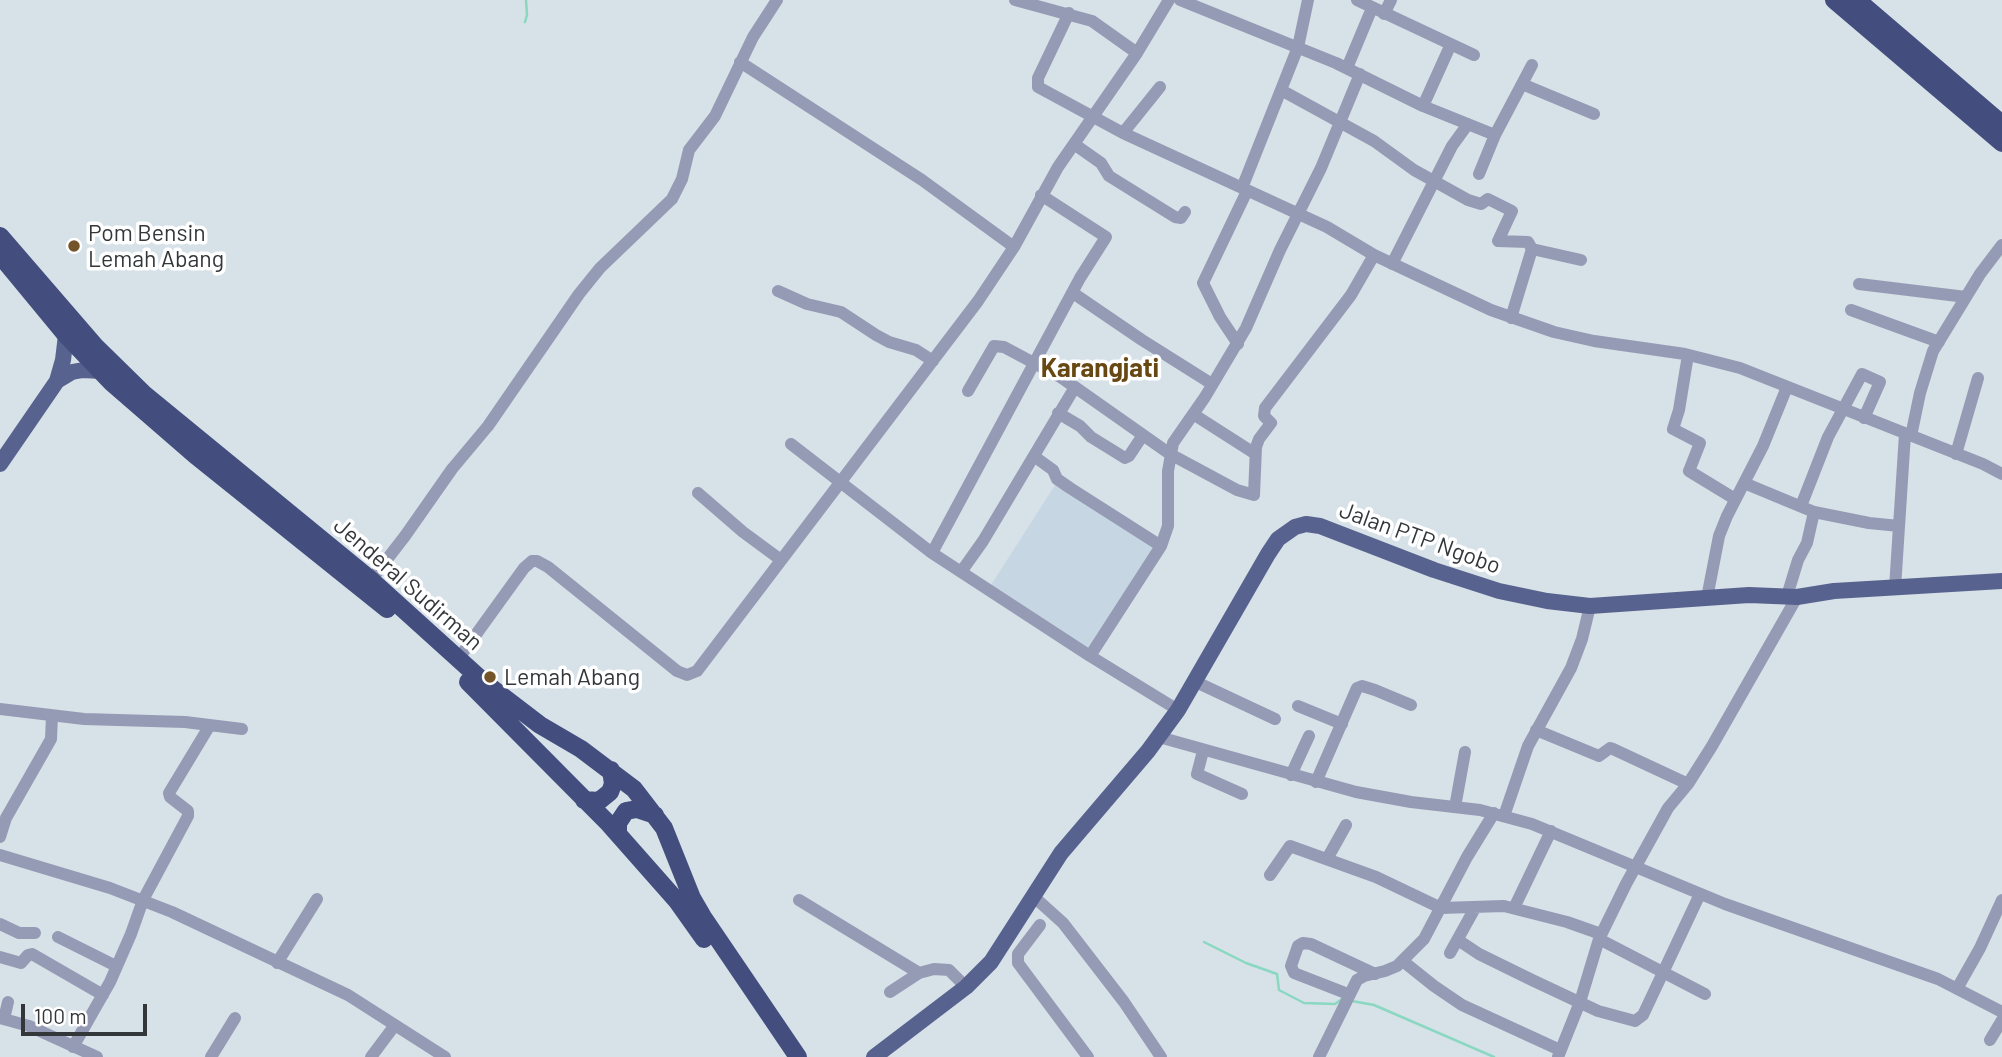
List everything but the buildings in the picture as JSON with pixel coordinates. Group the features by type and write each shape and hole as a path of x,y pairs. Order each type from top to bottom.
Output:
{"highway":[{"path":"1834,0 2002,143"},
{"path":"1857,0 2002,124"},
{"name":"Jenderal Sudirman","path":"0,236 47,293 127,379 371,580 485,683 540,725 611,770 634,789 656,815 671,842 692,898 703,917 798,1057"},
{"name":"Jenderal Sudirman","path":"0,255 66,335 101,371 195,456 403,623 492,705 567,780 677,901 786,1057"},
{"path":"584,800 599,801 610,792 614,784 611,770"},
{"path":"618,834 621,817 626,811 637,809 656,815"}],"main road":[{"path":"0,464 57,381 66,335"},
{"path":"57,381 72,372 101,371"},
{"name":"Jalan PTP Ngobo","path":"874,1057 966,987 991,962 1070,842 1159,737 1178,710 1268,554 1283,534 1300,525 1314,525 1335,531 1434,570 1499,591 1590,606 1749,595 1792,596 2002,581"}],"street":[{"path":"371,580 488,426 579,294 600,268 672,199 682,180 689,150 715,116 740,62 776,0"},
{"path":"1015,0 1092,21 1137,53"},
{"path":"459,658 524,568 532,561 537,561 681,674 693,674 978,301 1014,247 1041,195 1137,53 1169,0"},
{"path":"1180,0 1298,47 1423,106 1495,135"},
{"path":"1238,344 1220,317 1203,283 1244,189 1298,47 1308,0"},
{"path":"1357,0 1474,55"},
{"path":"1347,68 1378,11 1391,0"},
{"path":"1069,13 1038,78 1038,87 1123,133 1326,227 1374,255 1473,303 1511,318 1570,336 1688,355 1740,368 1983,464 2002,474"},
{"path":"1423,106 1451,44"},
{"path":"740,62 922,180 1014,247"},
{"path":"1479,174 1495,135 1532,65"},
{"path":"1090,656 1161,547 1168,526 1170,454 1173,443 1238,344 1321,168 1360,74"},
{"path":"1522,84 1594,114"},
{"path":"1123,133 1160,87"},
{"path":"1281,89 1374,141 1414,170 1477,203 1481,204 1488,199 1512,211 1498,241 1528,242 1532,250 1511,318"},
{"path":"1392,264 1452,146 1468,124"},
{"path":"1074,144 1101,163 1109,176 1175,217 1181,218 1185,212"},
{"path":"932,553 954,516 1002,420 1106,236 1041,195"},
{"path":"1895,588 1908,435 1925,374 1939,342 1980,274 2002,245"},
{"path":"1532,250 1581,260"},
{"path":"968,391 994,346 1010,349 1074,387 1170,454 1237,490 1254,495 1254,453 1259,439 1271,423 1264,416 1265,408 1351,295 1374,255"},
{"path":"1859,284 1966,297"},
{"path":"778,291 807,304 841,312 876,335 916,350 933,361"},
{"path":"1073,293 1212,384"},
{"path":"1851,310 1939,342"},
{"path":"1220,317 1246,328"},
{"path":"1688,355 1679,410 1673,429 1700,443 1689,471 1735,499"},
{"path":"1801,506 1817,463 1862,374 1880,382 1864,418"},
{"path":"1956,454 1978,377"},
{"path":"961,572 1035,457 1074,387"},
{"path":"1707,598 1719,536 1763,446 1787,387"},
{"path":"1058,413 1125,458 1143,435"},
{"path":"1193,414 1254,453"},
{"path":"791,444 932,553 1178,710"},
{"path":"1035,457 1053,470 1057,479 1161,547"},
{"path":"1744,483 1814,512 1899,526"},
{"path":"698,493 781,560"},
{"path":"1404,961 1455,1000 1559,1053 1580,1002 1600,936 1668,808 1688,785 1792,596 1798,560 1810,533 1814,512"},
{"path":"1319,1057 1357,980 1391,969 1404,961 1424,939 1467,857 1499,814 1536,730 1571,668 1590,606"},
{"path":"1196,682 1275,719"},
{"path":"1315,782 1357,688 1362,686 1411,705"},
{"path":"1298,706 1342,724"},
{"path":"0,709 52,716 242,729"},
{"path":"0,837 6,818 51,739 52,716"},
{"path":"73,1047 103,995 131,934 143,900 188,816 188,811 170,796 170,790 210,725"},
{"path":"1536,730 1599,756 1610,748 1613,749 1688,785"},
{"path":"1291,775 1309,736"},
{"path":"1159,737 1315,782 1395,800 1499,814 1551,831 1700,894 1958,987 2002,1012"},
{"path":"1203,751 1197,774 1242,794"},
{"path":"1455,807 1465,752"},
{"path":"1327,859 1346,825"},
{"path":"1514,908 1551,831"},
{"path":"1270,874 1290,846 1376,877 1441,908 1514,908 1600,936 1662,973 1705,994"},
{"path":"0,855 143,900 348,995 445,1057"},
{"path":"1458,940 1479,954 1580,1002 1625,1020 1638,1021 1700,894"},
{"path":"1033,896 1062,923 1124,1002 1161,1057"},
{"path":"277,963 317,900"},
{"path":"799,900 919,973"},
{"path":"1958,987 2002,901"},
{"path":"1450,953 1475,908"},
{"path":"0,925 19,933 35,933"},
{"path":"1040,925 1018,954 1018,963 1088,1057"},
{"path":"58,937 116,966"},
{"path":"1346,1000 1294,972 1292,963 1300,944 1311,944 1375,974"},
{"path":"0,957 21,963 32,954 103,995"},
{"path":"890,992 919,973 934,969 949,970 966,987"},
{"path":"8,1002 2,1018 29,1026 97,1057"},
{"path":"211,1057 235,1018"},
{"path":"1990,1040 2002,1020"},
{"path":"371,1057 395,1025"}],"shaded area":[{"path":"1057,482 1158,546 1090,650 991,585"}],"waterway":[{"path":"525,22 526,0"},
{"path":"1204,942 1246,963 1277,974 1279,990 1304,1003 1335,1004 1342,999"},
{"path":"1352,1001 1374,1005 1494,1057"}],"place":[{"name":"Pom Bensin Lemah Abang","path":"74,246"},
{"name":"Lemah Abang","path":"490,677"}],"district":[{"name":"Karangjati","path":"1100,368"}]}
